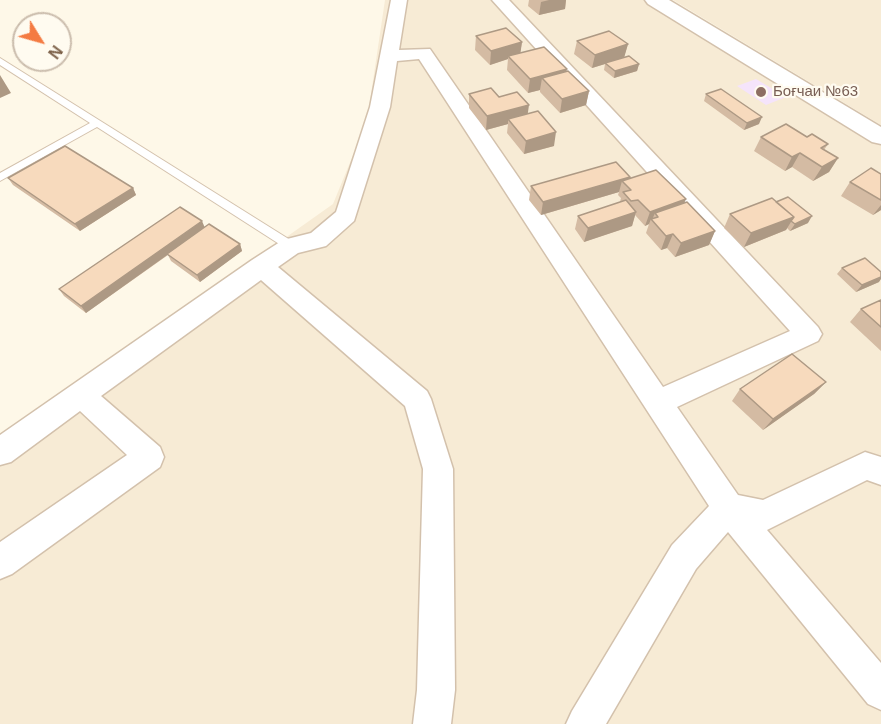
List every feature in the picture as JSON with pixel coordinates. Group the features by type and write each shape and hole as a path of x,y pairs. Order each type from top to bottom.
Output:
{"street":[{"path":"0,452 261,266 291,246 318,240 346,216 380,107 399,0"},
{"path":"500,0 809,334 657,402"},
{"path":"655,0 881,137"},
{"path":"389,56 424,53 728,508 881,691"},
{"path":"261,266 417,399 438,469 436,690 432,724"},
{"path":"0,562 149,457 80,394"},
{"path":"728,508 764,516 865,466 881,471"},
{"path":"585,724 684,557 728,508"}],"lane":[{"path":"0,61 291,246"},
{"path":"0,178 98,122"}],"shaded area":[{"path":"385,0 647,0 881,145 881,724 0,724 0,440 333,204 367,121"},
{"path":"673,0 881,0 881,125"},
{"name":"Боғчаи №63","path":"756,79 786,97 766,105 737,86"}],"building":[{"path":"506,28 522,42 491,51 476,36"},
{"path":"609,31 628,44 595,55 577,41"},
{"path":"544,47 567,69 530,79 508,56"},
{"path":"629,56 639,64 615,71 605,63"},
{"path":"568,71 589,91 562,99 542,78"},
{"path":"491,88 499,97 517,92 529,105 487,116 469,94"},
{"path":"721,89 762,117 747,123 706,94"},
{"path":"538,111 556,132 526,141 508,119"},
{"path":"786,124 807,137 812,134 828,144 821,148 838,158 822,167 800,153 792,157 761,137"},
{"path":"65,146 133,188 75,224 8,178"},
{"path":"616,162 630,177 543,202 531,186"},
{"path":"871,168 881,174 881,200 850,182"},
{"path":"656,170 686,199 650,212 638,200 631,201 623,192 631,190 622,181"},
{"path":"788,197 812,216 795,224 791,221 794,217 776,202"},
{"path":"772,198 794,217 751,233 730,214"},
{"path":"626,200 636,212 588,228 578,216"},
{"path":"687,202 715,231 681,243 673,234 666,236 651,219 658,217 655,213"},
{"path":"180,207 202,221 81,306 59,289"},
{"path":"209,224 240,244 197,275 167,254"},
{"path":"865,258 881,272 881,277 862,285 842,268"},
{"path":"881,300 881,327 861,309"},
{"path":"792,354 826,382 773,419 740,389"}],"place":[{"name":"Боғчаи №63","path":"761,92"}]}
